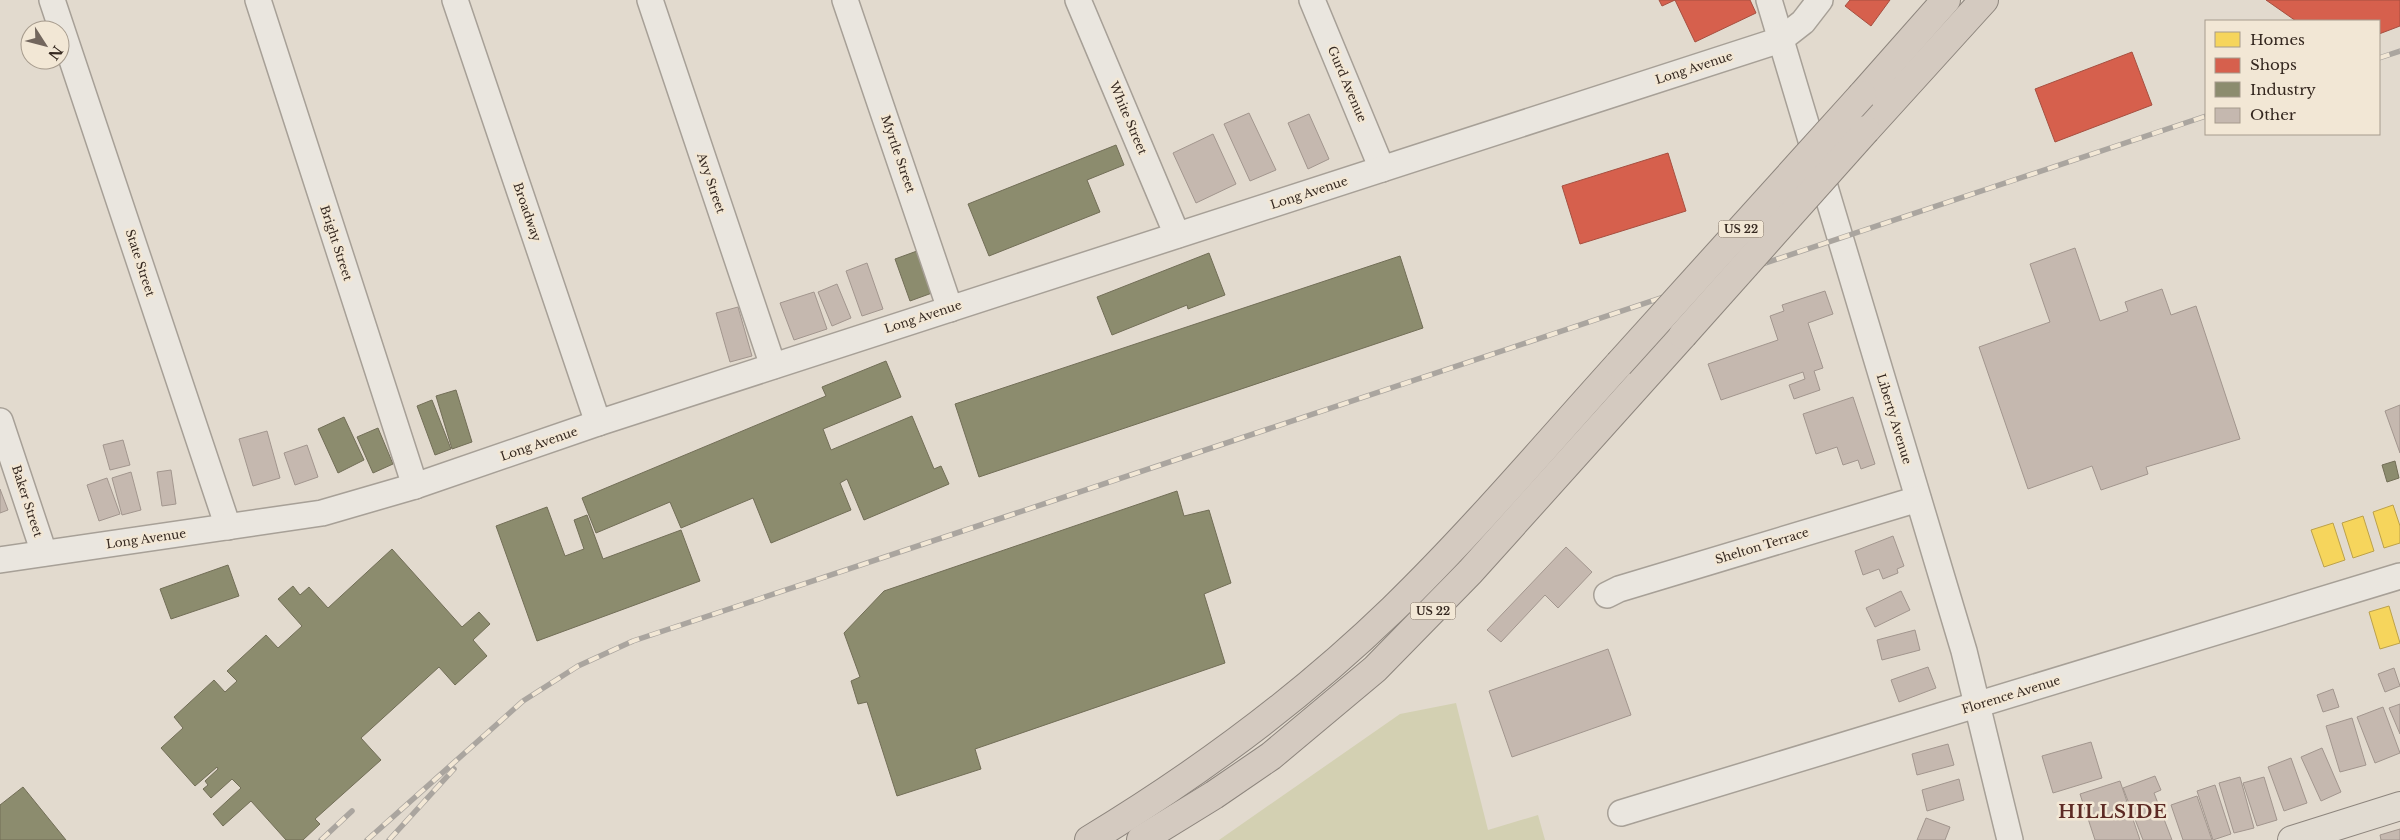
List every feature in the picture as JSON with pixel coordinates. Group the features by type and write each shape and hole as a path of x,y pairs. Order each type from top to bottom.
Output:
{"highway":[{"name":"US 22","path":"1090,840 1153,800 1229,747 1290,700 1368,632 1447,554 1946,0"},
{"name":"US 22","path":"1141,840 1244,776 1324,714 1375,669 1470,572 1984,0"}],"main road":[{"path":"2292,840 2400,806"}],"street":[{"name":"State Street","path":"52,0 228,527"},
{"name":"Bright Street","path":"258,0 415,486"},
{"name":"Broadway","path":"455,0 598,423"},
{"name":"Avy Street","path":"650,0 773,366"},
{"name":"Myrtle Street","path":"845,0 950,309"},
{"name":"White Street","path":"1078,0 1177,235"},
{"name":"Gurd Avenue","path":"1312,0 1382,168"},
{"name":"Liberty Avenue","path":"1769,0 1964,651 2010,840"},
{"name":"Long Avenue","path":"0,560 322,513 415,486 598,423 1780,40 1803,22 1820,0"},
{"name":"Baker Street","path":"0,420 44,553"},
{"name":"Shelton Terrace","path":"1606,595 1918,499"},
{"name":"Florence Avenue","path":"1622,813 2400,576"}],"shaded area":[{"path":"1456,703 1488,830 1538,815 1545,840 1219,840 1400,714"}],"building: Homes":[{"path":"2393,505 2400,526 2400,543 2384,548 2373,512"},
{"path":"2363,516 2374,551 2353,558 2342,523"},
{"path":"2333,523 2345,560 2324,567 2311,530"},
{"path":"2389,606 2400,643 2380,649 2369,612"}],"building: Shops":[{"path":"1659,0 1675,0 1662,6"},
{"path":"1675,0 1750,0 1756,13 1695,42"},
{"path":"1850,0 1890,0 1871,26 1845,6"},
{"path":"2266,0 2400,0 2400,26 2380,34 2380,20 2295,20"},
{"path":"2132,52 2152,105 2055,142 2035,89"},
{"path":"1668,153 1686,211 1580,244 1562,186"}],"building: Industry":[{"path":"1116,145 1124,165 1087,180 1100,212 989,256 968,204"},
{"path":"917,251 932,293 910,301 895,259"},
{"path":"1209,253 1225,295 1188,309 1187,305 1112,335 1097,297"},
{"path":"1400,256 1423,328 979,477 955,404"},
{"path":"886,361 901,397 823,429 831,450 912,416 934,469 941,466 949,484 864,520 847,479 840,483 851,510 771,543 753,498 681,528 670,502 596,533 582,498 826,396 822,387"},
{"path":"456,390 472,442 452,449 436,396"},
{"path":"432,400 451,449 435,455 417,406"},
{"path":"344,417 364,460 338,473 318,429"},
{"path":"378,428 393,464 373,473 357,437"},
{"path":"2395,461 2399,478 2387,482 2382,465"},
{"path":"1177,491 1184,516 1209,510 1231,583 1204,594 1225,663 975,749 981,769 897,796 867,702 858,704 851,681 860,677 844,633 884,591"},
{"path":"547,507 565,556 584,549 574,520 587,515 603,559 681,530 700,581 537,641 496,526"},
{"path":"392,549 462,627 479,612 490,624 473,640 487,656 455,685 439,667 361,738 381,760 315,819 320,824 303,840 286,840 251,801 223,826 213,814 241,788 232,779 211,798 203,789 208,785 205,781 218,769 217,767 195,786 161,748 183,728 174,717 214,680 225,692 237,681 227,671 266,635 278,648 302,626 278,599 293,586 300,595 309,587 328,608"},
{"path":"228,565 239,596 171,619 160,589"},
{"path":"23,787 66,840 0,840 0,805"}],"building: Other":[{"path":"1249,113 1276,170 1250,181 1224,124"},
{"path":"1309,114 1329,159 1308,169 1288,123"},
{"path":"1213,134 1236,184 1196,203 1173,153"},
{"path":"2075,248 2100,321 2128,311 2125,302 2162,289 2171,315 2196,306 2240,439 2146,467 2148,474 2101,490 2092,466 2028,489 1979,347 2050,322 2030,264"},
{"path":"867,263 883,309 862,316 846,271"},
{"path":"837,284 851,318 832,326 818,292"},
{"path":"1825,291 1833,314 1808,323 1823,368 1814,371 1820,390 1794,399 1789,385 1805,379 1803,372 1721,400 1708,364 1778,340 1770,316 1784,311 1782,305"},
{"path":"814,292 827,329 794,340 780,303"},
{"path":"738,307 752,356 730,362 716,313"},
{"path":"1853,397 1875,464 1861,469 1858,460 1843,465 1837,447 1816,454 1803,414"},
{"path":"2400,405 2400,453 2385,411"},
{"path":"267,431 280,478 253,486 239,439"},
{"path":"123,440 130,465 110,470 103,445"},
{"path":"307,445 318,477 295,485 284,453"},
{"path":"171,470 176,504 162,506 157,472"},
{"path":"131,472 141,510 122,515 112,478"},
{"path":"107,478 120,514 99,521 87,485"},
{"path":"0,489 8,510 0,513"},
{"path":"1893,536 1904,566 1897,569 1898,573 1883,579 1879,569 1863,575 1855,551"},
{"path":"1566,547 1592,572 1558,608 1545,595 1501,642 1487,630"},
{"path":"1901,591 1910,610 1875,627 1866,608"},
{"path":"1915,630 1920,650 1882,660 1877,640"},
{"path":"1608,649 1631,715 1512,757 1489,691"},
{"path":"1928,667 1936,688 1899,702 1891,680"},
{"path":"2394,668 2400,686 2385,692 2378,674"},
{"path":"2333,689 2339,707 2323,712 2317,695"},
{"path":"2400,704 2400,734 2389,708"},
{"path":"2383,707 2400,753 2375,763 2357,717"},
{"path":"2352,718 2366,765 2340,772 2326,726"},
{"path":"2091,742 2102,778 2053,793 2042,756"},
{"path":"1948,744 1954,765 1917,775 1912,754"},
{"path":"2322,748 2341,792 2321,801 2301,757"},
{"path":"2291,758 2307,803 2284,811 2268,767"},
{"path":"2155,776 2161,790 2154,793 2172,840 2143,840 2123,788"},
{"path":"2240,777 2254,828 2234,833 2219,783"},
{"path":"2264,777 2277,820 2257,826 2243,783"},
{"path":"1959,779 1964,800 1927,811 1922,790"},
{"path":"2120,781 2140,840 2095,840 2080,794"},
{"path":"2215,785 2231,834 2213,840 2197,791"},
{"path":"2197,796 2212,840 2183,840 2171,805"},
{"path":"1926,818 1950,827 1945,840 1917,840"},
{"path":"2400,829 2400,840 2381,840 2380,835"}],"railway":[{"path":"2380,58 2400,51"},
{"path":"367,840 523,701 578,666 633,641 2205,116"},
{"path":"389,840 454,769"},
{"path":"321,840 352,811"}],"district":[{"name":"HILLSIDE","path":"2113,812"}]}
